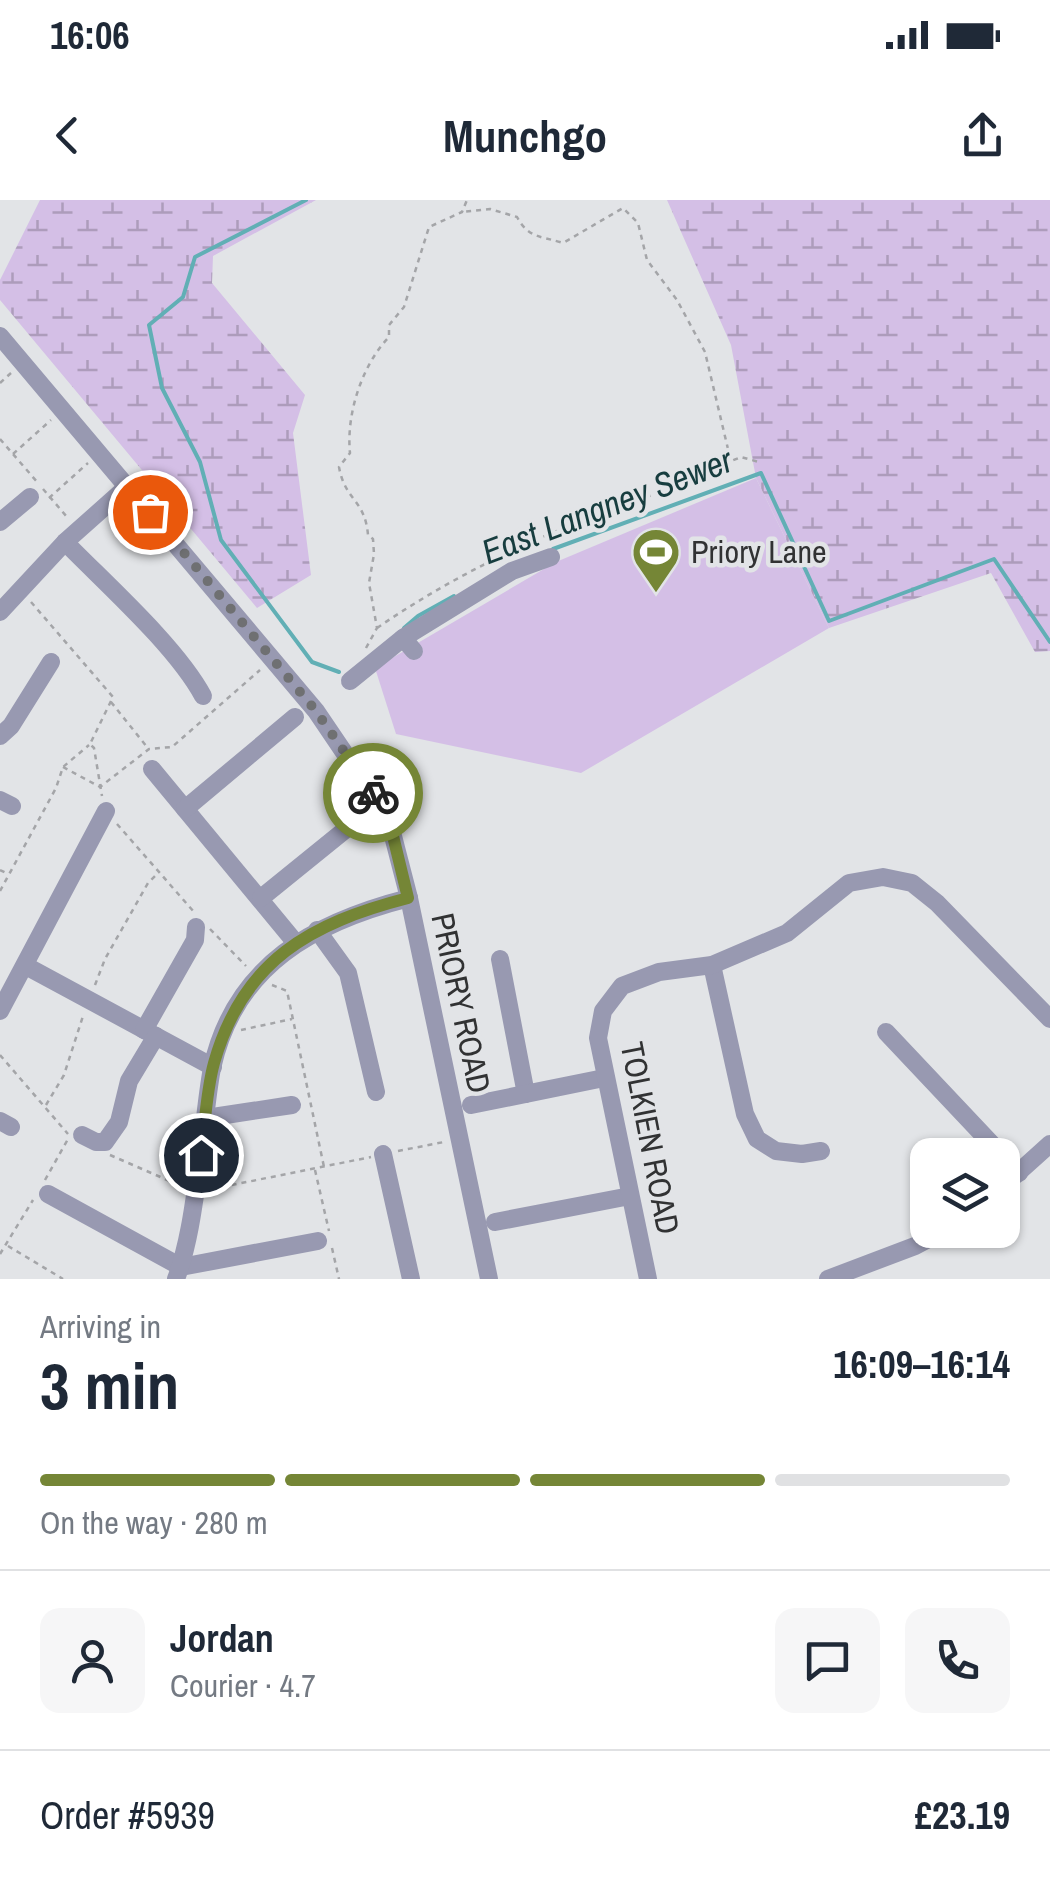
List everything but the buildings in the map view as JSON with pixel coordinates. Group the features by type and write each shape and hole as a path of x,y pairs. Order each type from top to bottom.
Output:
{"street":[{"name":"PRIORY ROAD","path":"0,336 316,711 380,804 393,836 408,898 486,1278"},
{"path":"0,612 72,536 128,486"},
{"path":"0,522 30,497"},
{"path":"72,536 202,696"},
{"path":"350,681 512,571 551,557"},
{"path":"0,736 11,726 51,662"},
{"path":"186,809 295,717"},
{"path":"152,769 295,942"},
{"path":"7,1008 106,810"},
{"path":"260,898 361,817"},
{"name":"TOLKIEN ROAD","path":"648,1279 598,1038 603,1011 622,986 660,972 712,965 787,933 848,883 883,878 912,883 937,903 1050,1018"},
{"path":"178,1273 212,1067 224,1033 258,978 295,942 360,910 408,898"},
{"path":"82,1135 105,1142 121,1128 129,1081 201,930"},
{"path":"316,930 348,974 376,1092"},
{"path":"500,958 526,1094"},
{"path":"712,965 745,1114 757,1139 776,1152 802,1154 821,1150"},
{"path":"26,966 212,1067"},
{"path":"886,1032 987,1138"},
{"path":"471,1104 604,1078"},
{"path":"206,1118 292,1105"},
{"path":"1020,1171 1050,1144"},
{"path":"383,1154 411,1279"},
{"path":"48,1194 178,1273 318,1241"},
{"path":"494,1222 630,1196"},
{"path":"828,1279 910,1248"}],"path":[{"path":"462,212 467,200"},
{"path":"376,628 369,583 373,539 368,534 361,504 348,496 342,486 339,467 350,453 350,414 376,350 390,336 389,324 404,306 430,228 436,221 490,208 517,218 524,230 538,239 563,244 623,208 638,223 647,260 677,300 705,352 728,448 723,465"},
{"path":"13,454 63,410"},
{"path":"0,438 50,498 72,536"},
{"path":"30,497 50,498 100,452"},
{"path":"362,658 376,628 420,599 554,532 685,483 742,457 759,462"},
{"path":"0,891 56,788 63,767 90,744 112,697 20,589"},
{"path":"100,786 149,750 172,747 272,659"},
{"path":"110,701 149,750"},
{"path":"90,744 106,810 201,930 258,978 287,992 324,1167"},
{"path":"63,767 100,786"},
{"path":"0,870 9,874"},
{"path":"224,1033 294,1019"},
{"path":"315,1169 339,1279"},
{"path":"7,1246 63,1279"}],"green space":[{"path":"40,200 316,200 213,256 212,283 305,395 293,433 311,575 257,608 0,300 0,280"},
{"path":"667,200 1050,200 1050,651 1035,652 991,573 829,628 756,478 731,345"},
{"name":"Priory Lane","path":"756,478 829,628 581,773 396,734 375,668 556,562"}],"waterway":[{"name":"East Langney Sewer","path":"306,200 195,257 183,297 149,325 162,388 200,462 221,540 312,662 339,672"},
{"name":"East Langney Sewer","path":"553,549 761,473 829,621 994,559 1050,642"},
{"name":"East Langney Sewer","path":"404,628 454,596"}],"way so far":[{"path":"150,512 316,711 373,793"}],"place":[{"name":"Priory Lane","path":"656,594"}],"route":[{"path":"201,1155 212,1067 235,1010 258,978 279,955 316,930 360,910 408,898 393,836 373,793"}]}
